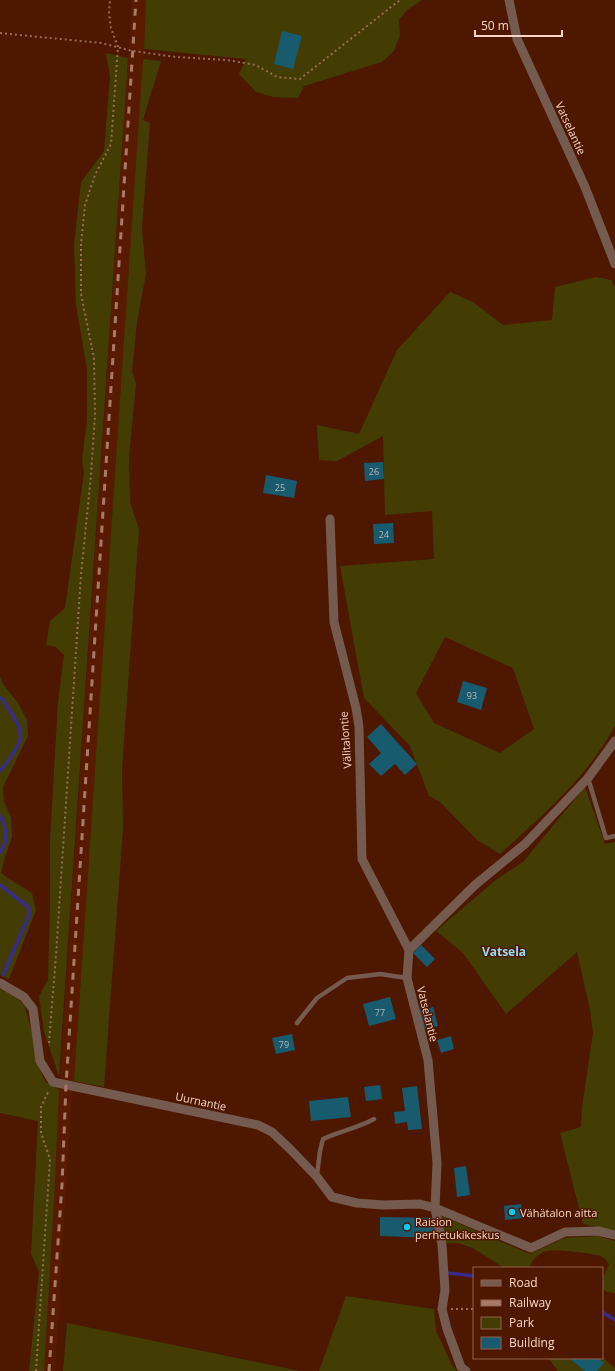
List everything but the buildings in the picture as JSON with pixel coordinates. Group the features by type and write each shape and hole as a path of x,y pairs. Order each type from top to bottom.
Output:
{"street":[{"name":"Vatselantie","path":"509,0 517,39 585,187 615,264"},
{"name":"Välitalontie","path":"330,519 334,622 356,708 358,728 362,859 409,950"},
{"path":"409,950 476,885 525,844 588,778 615,741"},
{"name":"Vatselantie","path":"409,950 407,978 428,1060 437,1163 435,1208 442,1245 445,1290 442,1309 447,1329 461,1367 466,1371"},
{"path":"0,983 24,997 33,1008 40,1061 53,1082"},
{"name":"Uurnantie","path":"53,1082 258,1125 272,1132 317,1177 332,1197 357,1203 420,1204 435,1208 531,1248 565,1232 598,1231 615,1235"}],"lane":[{"path":"588,778 606,838 615,836"},
{"path":"297,1023 317,998 347,978 380,974 407,978"},
{"path":"317,1177 323,1139 339,1132 361,1126 374,1119"}],"path":[{"path":"48,1048 56,955 81,575 91,475 95,415 94,358 81,294 81,244 85,205 95,175 111,144 118,47 111,28 110,0"},
{"path":"0,33 100,43 140,52 176,57 227,60 256,65 276,77 300,79 400,0"},
{"path":"36,1371 50,1159 41,1133 41,1107 53,1082"},
{"path":"442,1309 473,1309"}],"shaded area":[{"path":"132,0 146,0 144,49 74,1081 72,1091 55,1371 44,1371 59,1090"}],"green space":[{"path":"146,0 422,0 407,10 399,20 400,35 394,51 382,62 304,86 298,98 273,97 256,92 239,74 246,59 144,49"},
{"path":"106,53 128,58 59,1076 44,1032 39,996 48,980 50,840 58,702 64,655 56,647 46,645 50,621 65,608 84,473 82,459 87,421 87,369 76,305 74,245 81,182 104,151 110,77"},
{"path":"143,59 161,61 143,120 150,123 142,228 146,274 137,322 132,371 136,384 129,456 130,502 139,529 122,770 123,829 104,1087 74,1081"},
{"path":"596,277 611,280 615,287 615,726 604,745 578,779 548,810 500,854 477,840 440,802 429,796 410,746 364,698 340,566 434,559 432,511 385,515 383,436 337,461 319,460 317,425 359,434 397,350 450,292 473,302 503,325 552,320 555,287","holes":["445,637 513,668 534,729 500,753 434,723 416,693"]},
{"path":"0,677 3,684 18,703 27,720 28,736 3,787 4,801 11,817 12,837 1,873 32,893 36,910 9,979 0,975"},
{"path":"585,787 605,844 615,842 615,1231 583,1224 560,1133 581,1127 582,1107 593,1033 590,1010 577,952 506,1014 463,953 436,931 497,879 523,862"},
{"path":"0,989 14,996 24,1004 31,1029 36,1060 45,1081 59,1090 44,1371 29,1371 39,1272 31,1254 38,1121 0,1113"},
{"path":"439,1215 530,1254 564,1238 598,1236 615,1241 615,1293 607,1292 603,1290 604,1276 609,1264 603,1257 575,1252 546,1251 540,1254 530,1267 502,1267 473,1248 458,1243 445,1243"},
{"path":"346,1296 434,1309 436,1331 453,1367 457,1371 319,1371"},
{"path":"67,1323 300,1371 63,1371"},
{"path":"603,1358 615,1368 615,1371 558,1371 549,1359"}],"waterway":[{"path":"0,698 3,700 18,724 20,734 17,747 0,771"},
{"path":"0,816 6,834 5,842 0,852"},
{"path":"0,885 27,906 29,910 29,915 3,975"},
{"path":"448,1273 473,1276"},
{"path":"603,1313 615,1320"}],"railway":[{"path":"49,1371 136,0"}],"place":[{"name":"Vähätalon aitta","path":"512,1212"},
{"name":"Raision perhetukikeskus","path":"407,1227"}],"district":[{"name":"Vatsela","path":"504,951"}]}
